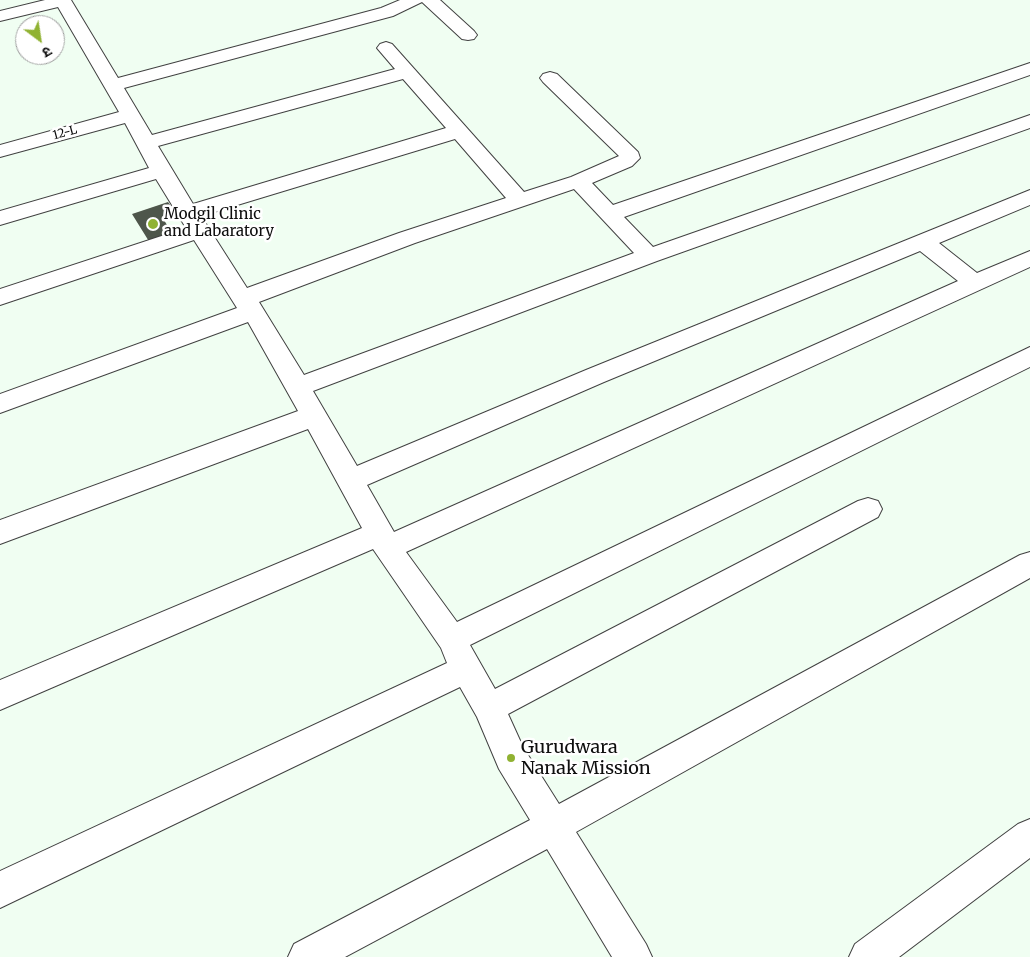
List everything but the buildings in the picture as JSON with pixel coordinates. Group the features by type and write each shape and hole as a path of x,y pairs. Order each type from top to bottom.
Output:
{"street":[{"path":"113,85 387,12 415,0"},
{"path":"430,0 468,35"},
{"path":"0,16 63,1 131,115 161,171 298,386 383,541 452,638 466,669 489,708 511,758 633,957"},
{"path":"386,48 519,200"},
{"path":"610,214 1030,69"},
{"path":"146,144 407,72"},
{"path":"0,404 248,305 407,238 578,181 625,162 630,158 628,152 550,78"},
{"name":"12-L","path":"0,151 131,115"},
{"path":"298,386 648,256 1030,121"},
{"path":"0,297 193,222 459,130"},
{"path":"0,218 161,171"},
{"path":"578,181 648,256"},
{"path":"351,480 595,376 1030,197"},
{"path":"922,241 974,282"},
{"path":"0,695 383,541 1030,258"},
{"path":"452,638 1030,356"},
{"path":"0,532 314,416"},
{"path":"489,708 868,509"},
{"path":"307,957 552,826 1030,564"},
{"path":"0,890 466,669"},
{"path":"868,957 1030,836"}],"place":[{"name":"Modgil Clinic and Labaratory","path":"153,224"},
{"name":"Gurudwara Nanak Mission","path":"511,758"}]}
